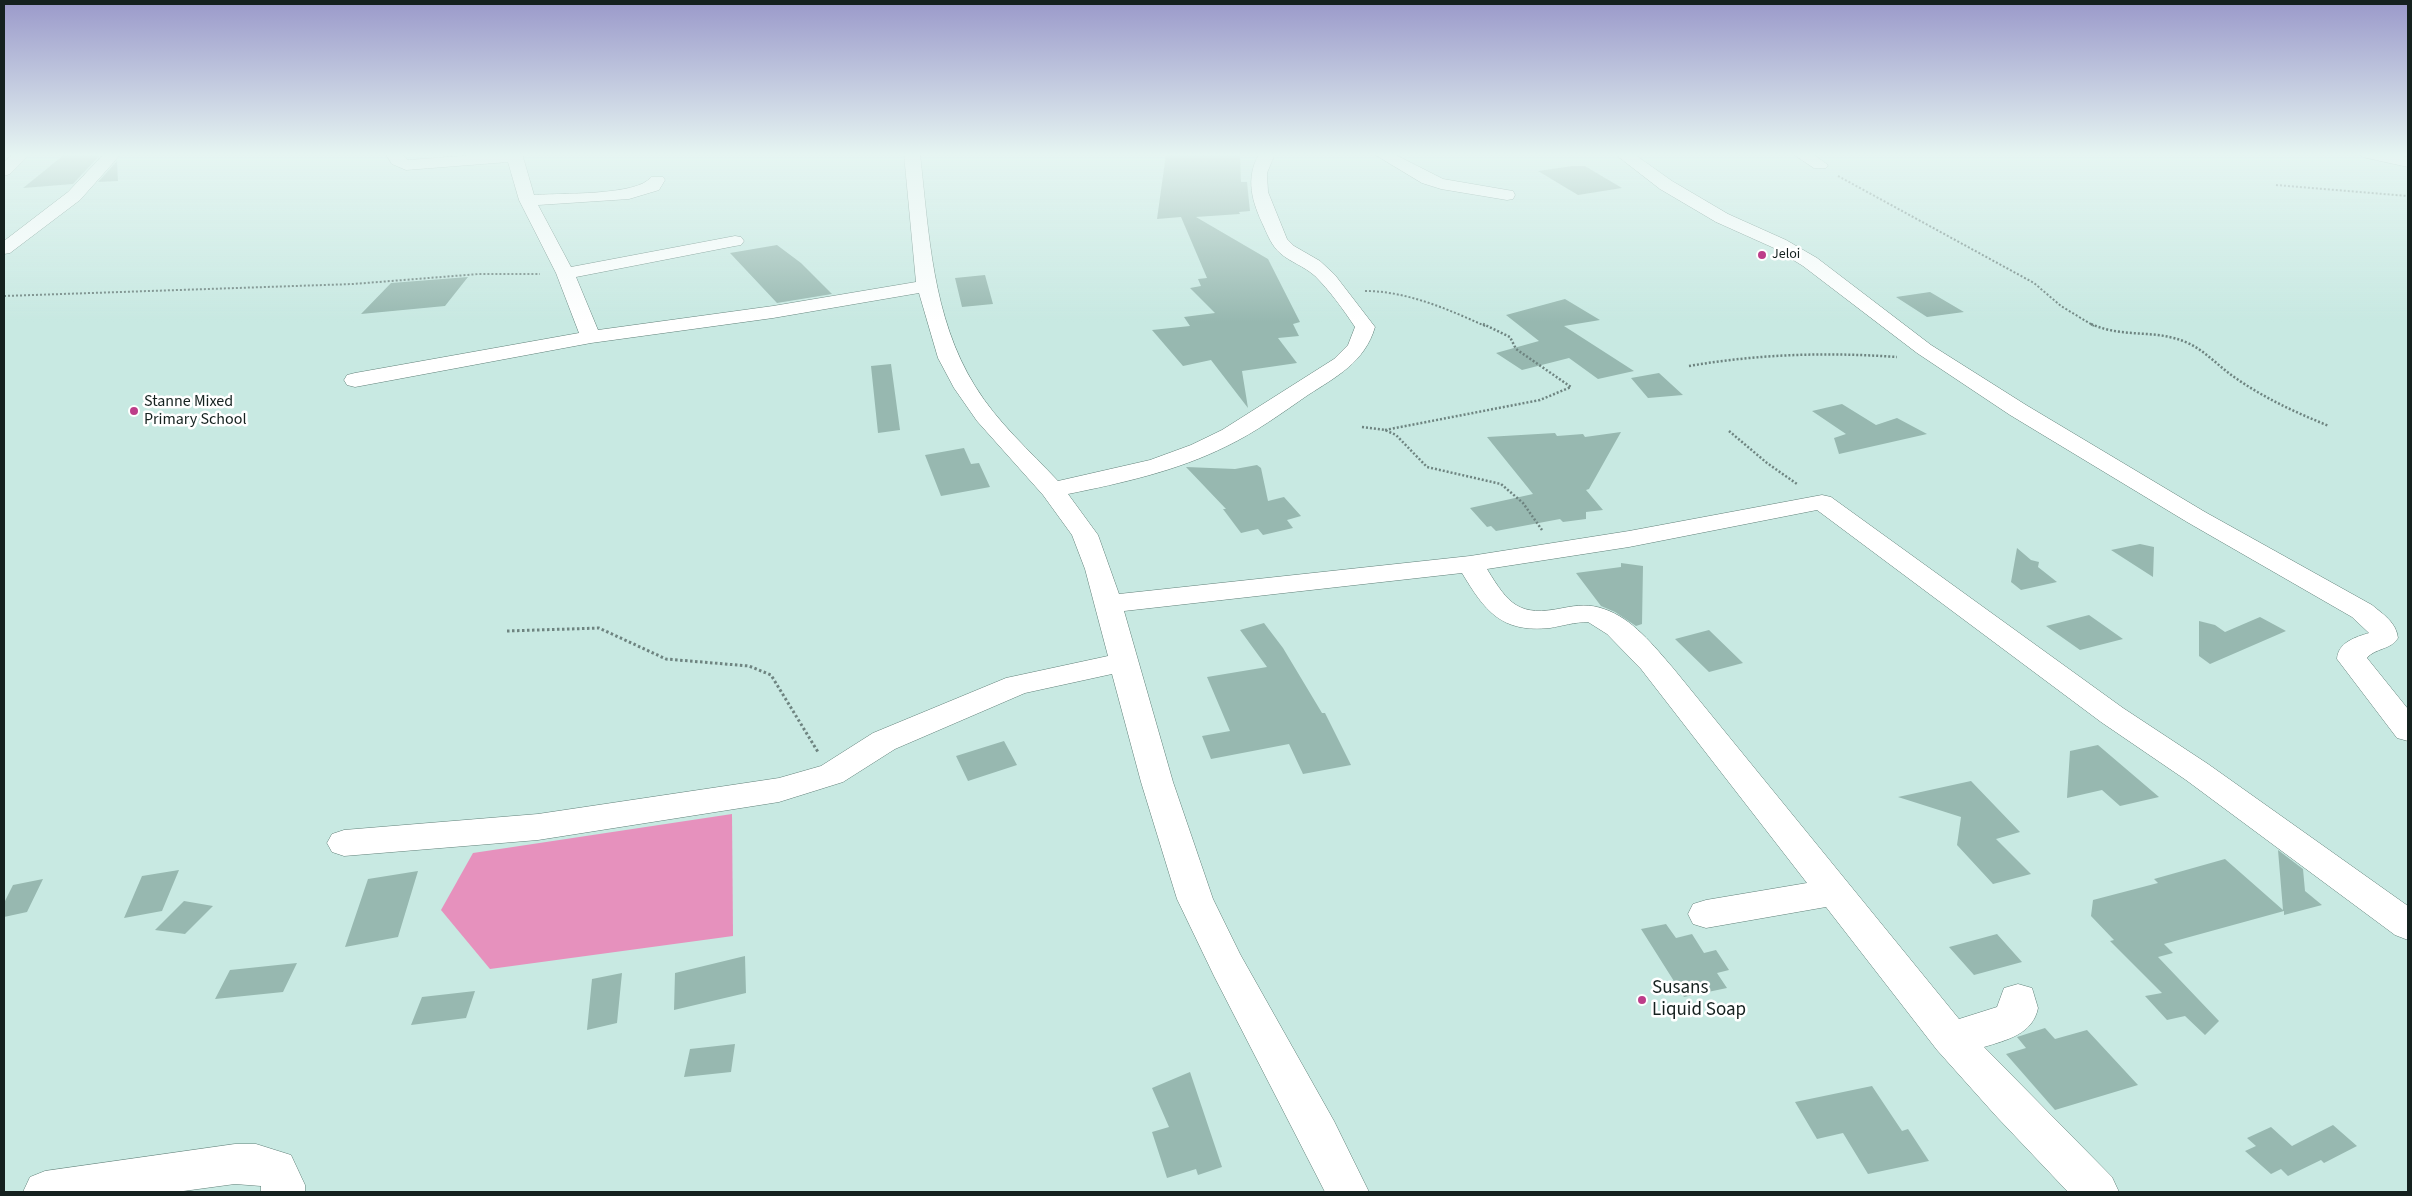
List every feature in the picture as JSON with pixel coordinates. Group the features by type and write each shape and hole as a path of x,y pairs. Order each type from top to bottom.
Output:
{"street":[{"path":"4,249 56,210"},
{"path":"534,210 565,274 590,337"},
{"path":"918,210 926,286 949,358 965,388 985,416 1052,490 1085,535 1098,569 1157,782 1196,899 1227,965 1319,1135 1347,1192"},
{"path":"1052,490 1135,472 1181,458 1219,442 1328,373 1346,359 1357,347 1363,337 1365,326 1346,298 1314,266 1280,243 1265,210"},
{"path":"1708,210 1798,254 1924,348 2018,410 2374,620 2382,629 2384,638 2363,645 2352,653 2352,659 2408,730"},
{"path":"565,274 735,241"},
{"path":"355,380 590,337 773,312 926,286"},
{"path":"1108,604 1470,564 1822,502 2112,714 2197,772 2408,925"},
{"path":"1470,564 1494,601 1512,615 1528,620 1583,613 1594,614 1603,618 1637,646 1679,696 1951,1038 2010,1103 2097,1192"},
{"path":"344,843 538,827 779,790 832,774 884,741 1017,685 1124,662"},
{"path":"1706,914 1834,892"},
{"path":"1951,1038 2006,1021 2017,1015 2019,1009 2018,1000"},
{"path":"45,1192 151,1175 256,1164 276,1169 283,1185 283,1192"}],"path":[{"path":"1901,210 2034,284 2060,306 2095,326 2115,333 2158,334 2193,345 2256,391 2288,410 2329,426"},
{"path":"4,296 353,284 479,274 565,274"},
{"path":"1346,298 1364,291 1387,291 1453,311 1510,337 1516,349 1571,387 1540,400 1384,430"},
{"path":"1689,366 1695,363 1737,358 1790,354 1838,353 1900,357 1912,355 1924,348"},
{"path":"1362,427 1384,430 1396,435 1427,467 1501,484 1523,503 1556,550"},
{"path":"1729,431 1767,463 1822,502"},
{"path":"507,631 599,628 666,659 749,666 771,674 832,774"}],"shaded area":[{"path":"732,814 733,936 490,969 441,910 473,853"}],"building":[{"path":"1158,210 1250,210 1239,212 1240,214 1196,217 1268,259 1300,322 1293,324 1299,336 1278,338 1297,363 1242,371 1248,408 1211,360 1183,366 1152,330 1190,326 1184,317 1215,313 1190,288 1201,286 1198,279 1207,278 1181,217 1157,219"},
{"path":"777,245 801,263 832,294 777,303 730,253"},
{"path":"985,275 993,304 962,307 955,278"},
{"path":"468,277 445,306 361,314 391,283"},
{"path":"1930,292 1964,312 1927,317 1896,297"},
{"path":"1565,299 1600,320 1564,326 1634,371 1598,379 1569,358 1522,370 1496,353 1539,341 1506,315"},
{"path":"891,364 900,430 878,433 871,366"},
{"path":"1659,373 1683,395 1648,398 1631,378"},
{"path":"1842,404 1876,425 1897,418 1927,434 1839,454 1834,438 1846,434 1812,411"},
{"path":"1621,432 1589,489 1586,490 1603,510 1586,512 1586,519 1563,522 1560,519 1496,531 1491,526 1487,527 1470,508 1533,494 1487,437 1555,433 1557,436 1583,434 1585,437"},
{"path":"964,448 971,464 979,463 990,487 941,496 925,455"},
{"path":"1257,465 1261,468 1268,501 1284,497 1301,516 1287,520 1293,528 1263,535 1258,529 1241,533 1223,509 1226,509 1186,467 1235,469"},
{"path":"2140,544 2154,547 2153,577 2111,550"},
{"path":"2017,548 2031,560 2039,562 2038,567 2057,582 2021,590 2011,582"},
{"path":"1621,563 1643,566 1642,624 1636,626 1615,612 1601,606 1576,573 1621,567"},
{"path":"2089,615 2123,639 2080,650 2046,626"},
{"path":"2260,617 2286,631 2210,664 2199,656 2199,621 2215,625 2225,632"},
{"path":"1264,623 1283,648 1322,713 1325,713 1351,765 1303,774 1289,744 1211,759 1202,736 1230,731 1207,677 1267,667 1240,630"},
{"path":"1709,630 1743,663 1709,672 1675,639"},
{"path":"1004,741 1017,765 968,781 956,756"},
{"path":"2098,745 2159,797 2120,806 2102,790 2067,798 2070,751"},
{"path":"1971,781 2020,832 1996,839 2031,874 1993,884 1957,845 1961,817 1898,797"},
{"path":"2278,850 2303,869 2305,891 2322,905 2284,915 2284,911 2164,944 2173,953 2158,957 2219,1021 2205,1035 2185,1016 2167,1020 2145,996 2162,993 2110,941 2114,940 2091,916 2093,900 2158,883 2154,879 2225,859 2283,910"},
{"path":"179,870 162,911 124,918 142,876"},
{"path":"418,871 398,937 345,947 368,879"},
{"path":"43,879 27,912 4,917 4,903 13,885"},
{"path":"184,901 213,906 185,934 155,930"},
{"path":"1666,924 1676,938 1692,934 1704,953 1716,950 1729,970 1717,973 1727,988 1684,997 1641,929"},
{"path":"1997,934 2022,962 1974,975 1949,947"},
{"path":"745,956 746,993 674,1010 675,973"},
{"path":"297,963 283,992 215,999 230,970"},
{"path":"622,973 617,1023 587,1030 592,979"},
{"path":"475,991 466,1018 411,1025 422,997"},
{"path":"2045,1028 2055,1039 2087,1030 2138,1085 2055,1110 2006,1054 2026,1048 2017,1037"},
{"path":"735,1044 731,1072 684,1077 690,1049"},
{"path":"1190,1072 1222,1167 1198,1175 1196,1169 1167,1178 1152,1132 1169,1127 1152,1088"},
{"path":"1872,1086 1902,1131 1908,1129 1929,1161 1868,1174 1843,1133 1817,1139 1795,1102"},
{"path":"2333,1125 2357,1146 2324,1163 2321,1160 2288,1176 2281,1169 2271,1174 2245,1151 2256,1146 2247,1138 2271,1127 2292,1146"}],"place":[{"name":"Jeloi","path":"1762,255"},
{"name":"Stanne Mixed Primary School","path":"134,411"},
{"name":"Susans Liquid Soap","path":"1642,1000"}]}
